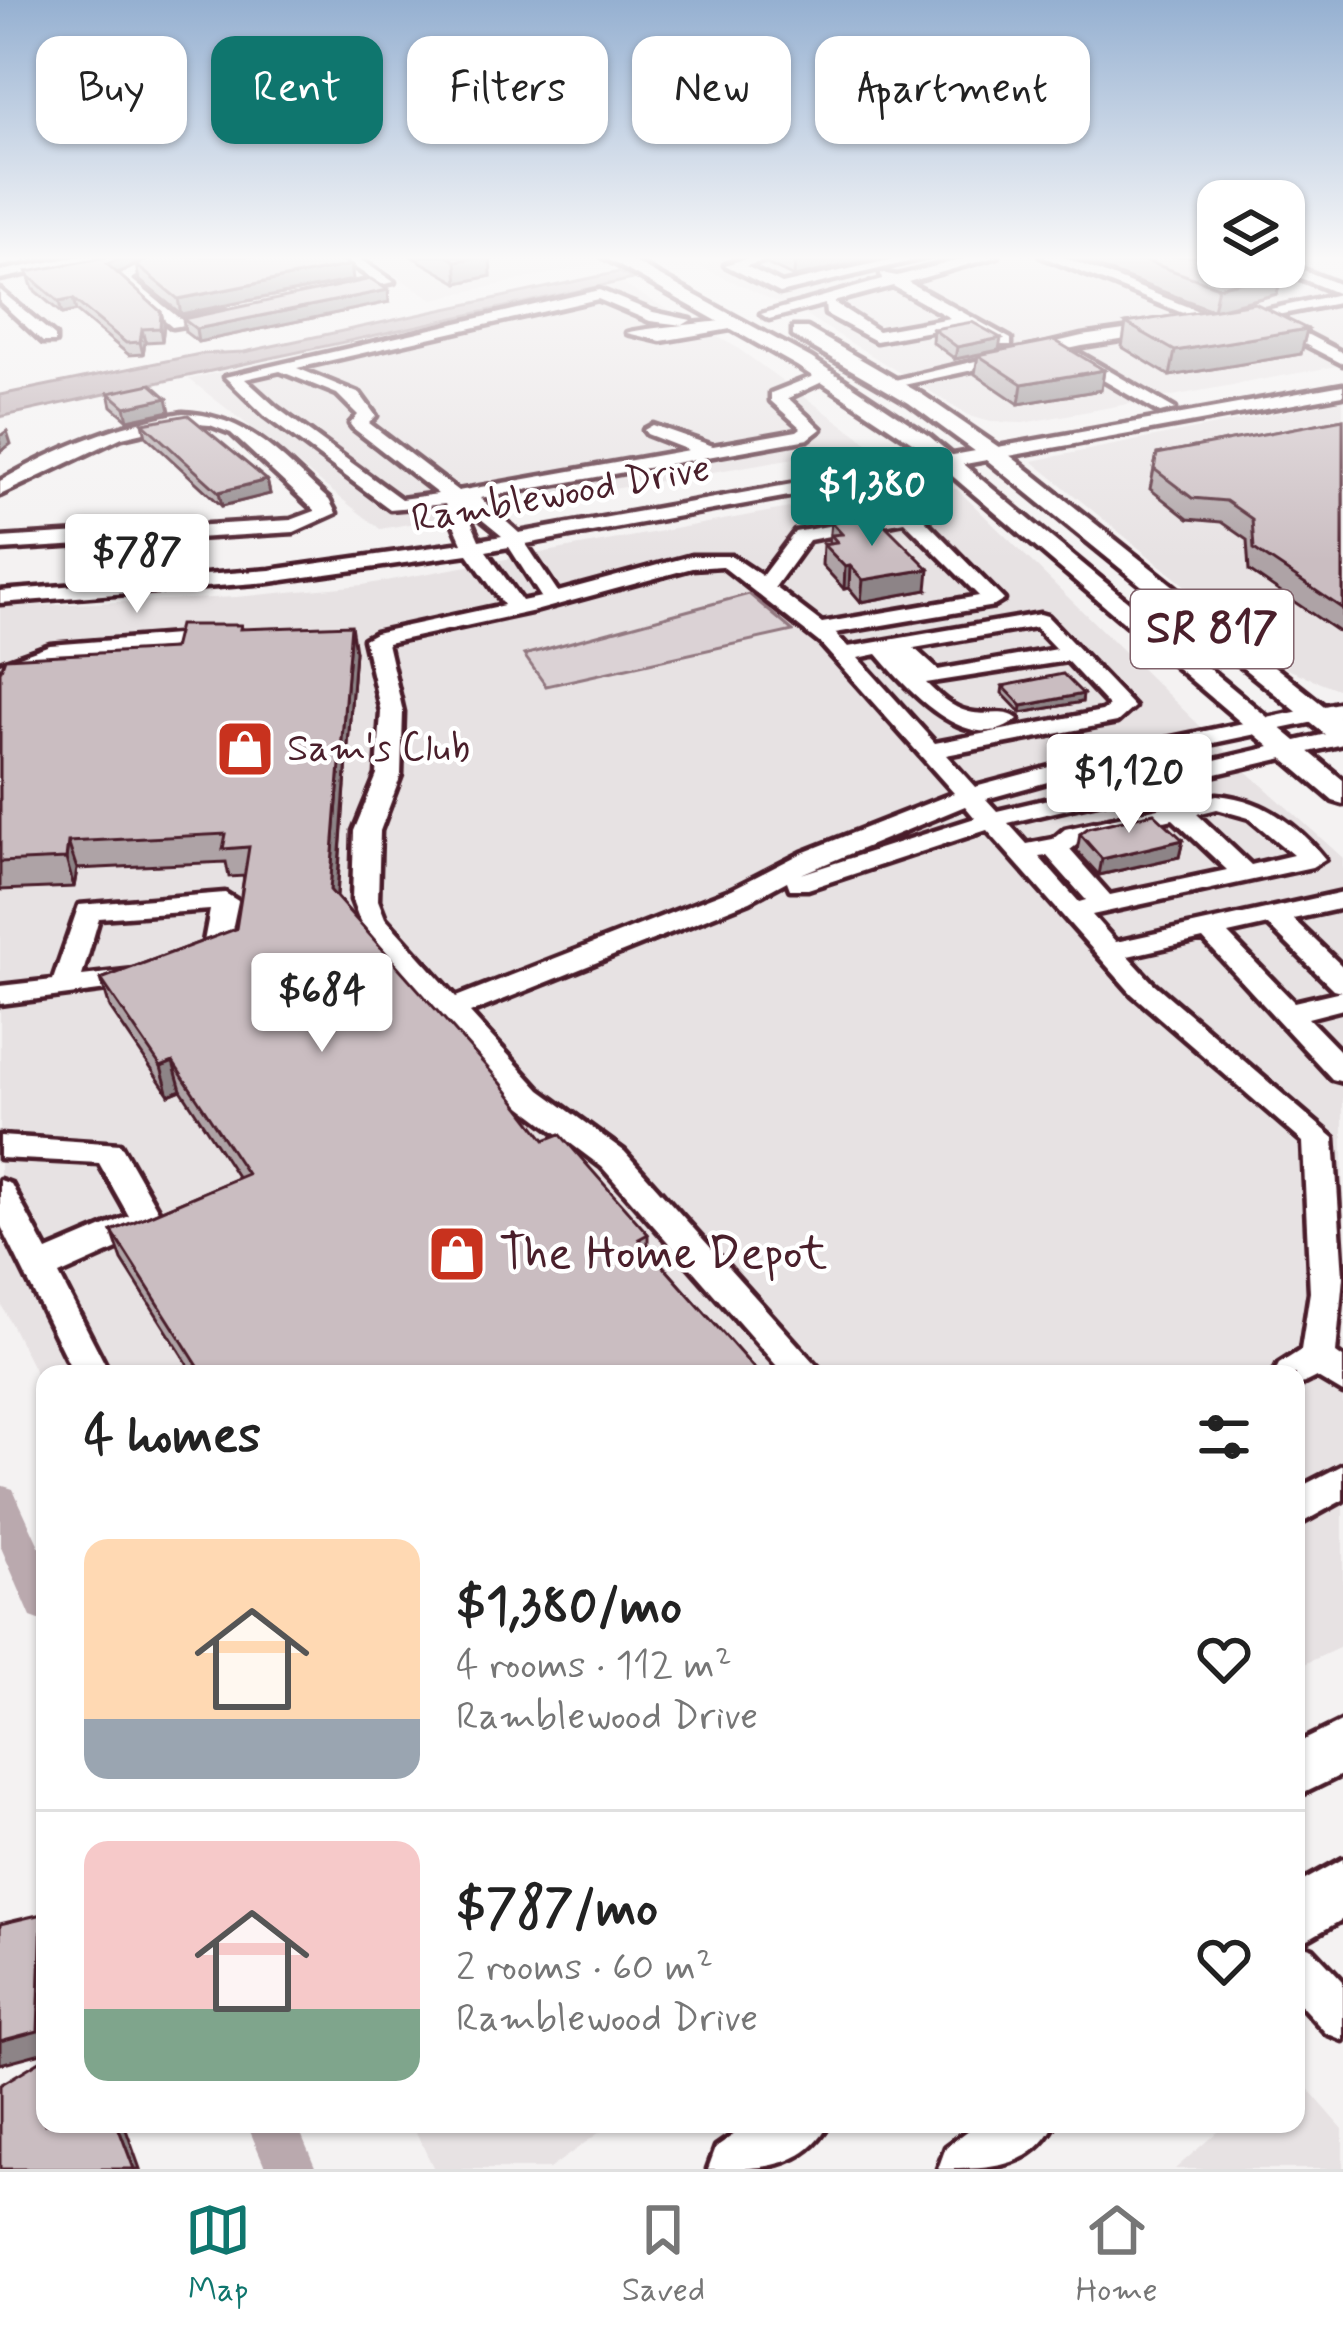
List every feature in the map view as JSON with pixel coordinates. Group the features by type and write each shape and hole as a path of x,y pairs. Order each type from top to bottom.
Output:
{"main road":[{"name":"SR 817","path":"793,357 945,456 1343,795"},
{"name":"SR 817","path":"844,357 988,449 1330,711 1343,736"},
{"path":"1305,1767 1343,1746"},
{"path":"1305,1912 1343,1886"},
{"path":"738,2169 788,2133"},
{"path":"968,2169 1014,2133"}],"street":[{"path":"322,357 233,377 271,412 332,429 454,496 478,503 509,534 553,600"},
{"path":"890,383 1004,357"},
{"path":"1077,357 1166,410"},
{"path":"1110,357 1160,387"},
{"path":"917,361 937,373"},
{"path":"283,366 314,384 351,393 363,403 367,416 332,429"},
{"path":"332,429 398,505 811,432 777,397 826,376"},
{"name":"Ramblewood Drive","path":"988,449 1343,377"},
{"name":"Ramblewood Drive","path":"0,597 270,576 1343,390"},
{"path":"0,489 93,442 133,429 203,418 224,420 237,429 322,504 326,513 295,526 0,544"},
{"path":"652,430 679,444 722,449"},
{"path":"454,496 453,506 471,540 517,609"},
{"path":"764,588 802,536 908,514 994,600 817,630"},
{"name":"Ramblewood Drive","path":"0,579 471,540"},
{"path":"798,1365 613,1160 529,1096 373,921 364,900 368,831 389,775 392,712 368,639 517,609 707,559 736,566 842,654 1142,988 1328,1128 1318,1138 1335,1296 1318,1370"},
{"path":"842,654 1040,620 1123,707 1109,717 928,751"},
{"path":"0,672 24,658 50,652 245,639"},
{"path":"891,646 933,678 1072,653"},
{"path":"891,646 944,712 968,722 990,722 1113,697"},
{"path":"450,1010 741,896 778,874 966,795 1087,762 1330,711"},
{"path":"741,896 802,883 988,820 1343,736"},
{"path":"1018,854 1054,848 1074,834 1217,802 1253,806 1312,859 1070,912"},
{"path":"1179,811 1244,873"},
{"path":"1054,848 1104,904"},
{"path":"0,995 133,981 216,952 225,901 88,911 64,988"},
{"path":"1106,952 1343,901"},
{"path":"1273,915 1343,983"},
{"path":"1208,929 1343,1072"},
{"path":"1288,1013 1343,1000"},
{"path":"0,1147 109,1152 148,1221 39,1269"},
{"path":"0,1192 87,1365"},
{"path":"1305,1503 1343,1480"},
{"path":"1305,1976 1343,2017"}],"shaded area":[{"path":"184,357 274,357 0,417 0,395"},
{"path":"287,357 750,357 871,445 380,529 189,379"},
{"path":"874,357 1343,357 1343,365 1023,423 972,417"},
{"path":"1343,400 1343,691 1287,669 1032,461"},
{"path":"917,485 957,489 1242,767 1343,858 1343,1646 1305,1664 1305,1365 36,1365 36,1374 0,1302 0,607 236,597 363,585"},
{"path":"749,594 793,631 546,686 524,655"},
{"path":"1305,2085 1343,2129 1343,2169 1175,2169 1216,2133 1305,2133"},
{"path":"416,2133 599,2133 549,2169 434,2169"}],"building":[{"path":"981,357 1083,357 1104,370 1022,384"},
{"path":"151,384 167,398 125,407 109,393"},
{"path":"188,415 267,480 219,492 143,423"},
{"path":"1343,419 1343,609 1254,549 1252,519 1226,501 1192,498 1154,469 1157,454"},
{"path":"875,515 929,569 863,580 823,544 837,542 831,535 842,534 831,522"},
{"path":"179,625 241,625 240,629 351,625 330,890 501,1083 545,1140 560,1134 648,1234 639,1239 751,1365 197,1365 112,1231 247,1174 173,1062 161,1067 101,979 236,929 249,847 223,849 226,834 68,842 66,859 0,862 0,672 5,658 173,649"},
{"path":"1063,674 1083,694 1022,706 1003,686"},
{"path":"1154,813 1183,840 1102,859 1080,834 1088,828"},
{"path":"36,1915 36,2032 0,2041 0,1924"},
{"path":"36,2063 36,2133 120,2133 134,2169 0,2169 0,2085"}],"waterway":[{"path":"0,1501 36,1583"},
{"path":"276,2133 291,2169"}],"place":[{"name":"Sam's Club","path":"245,749"},
{"name":"The Home Depot","path":"457,1254"}]}
